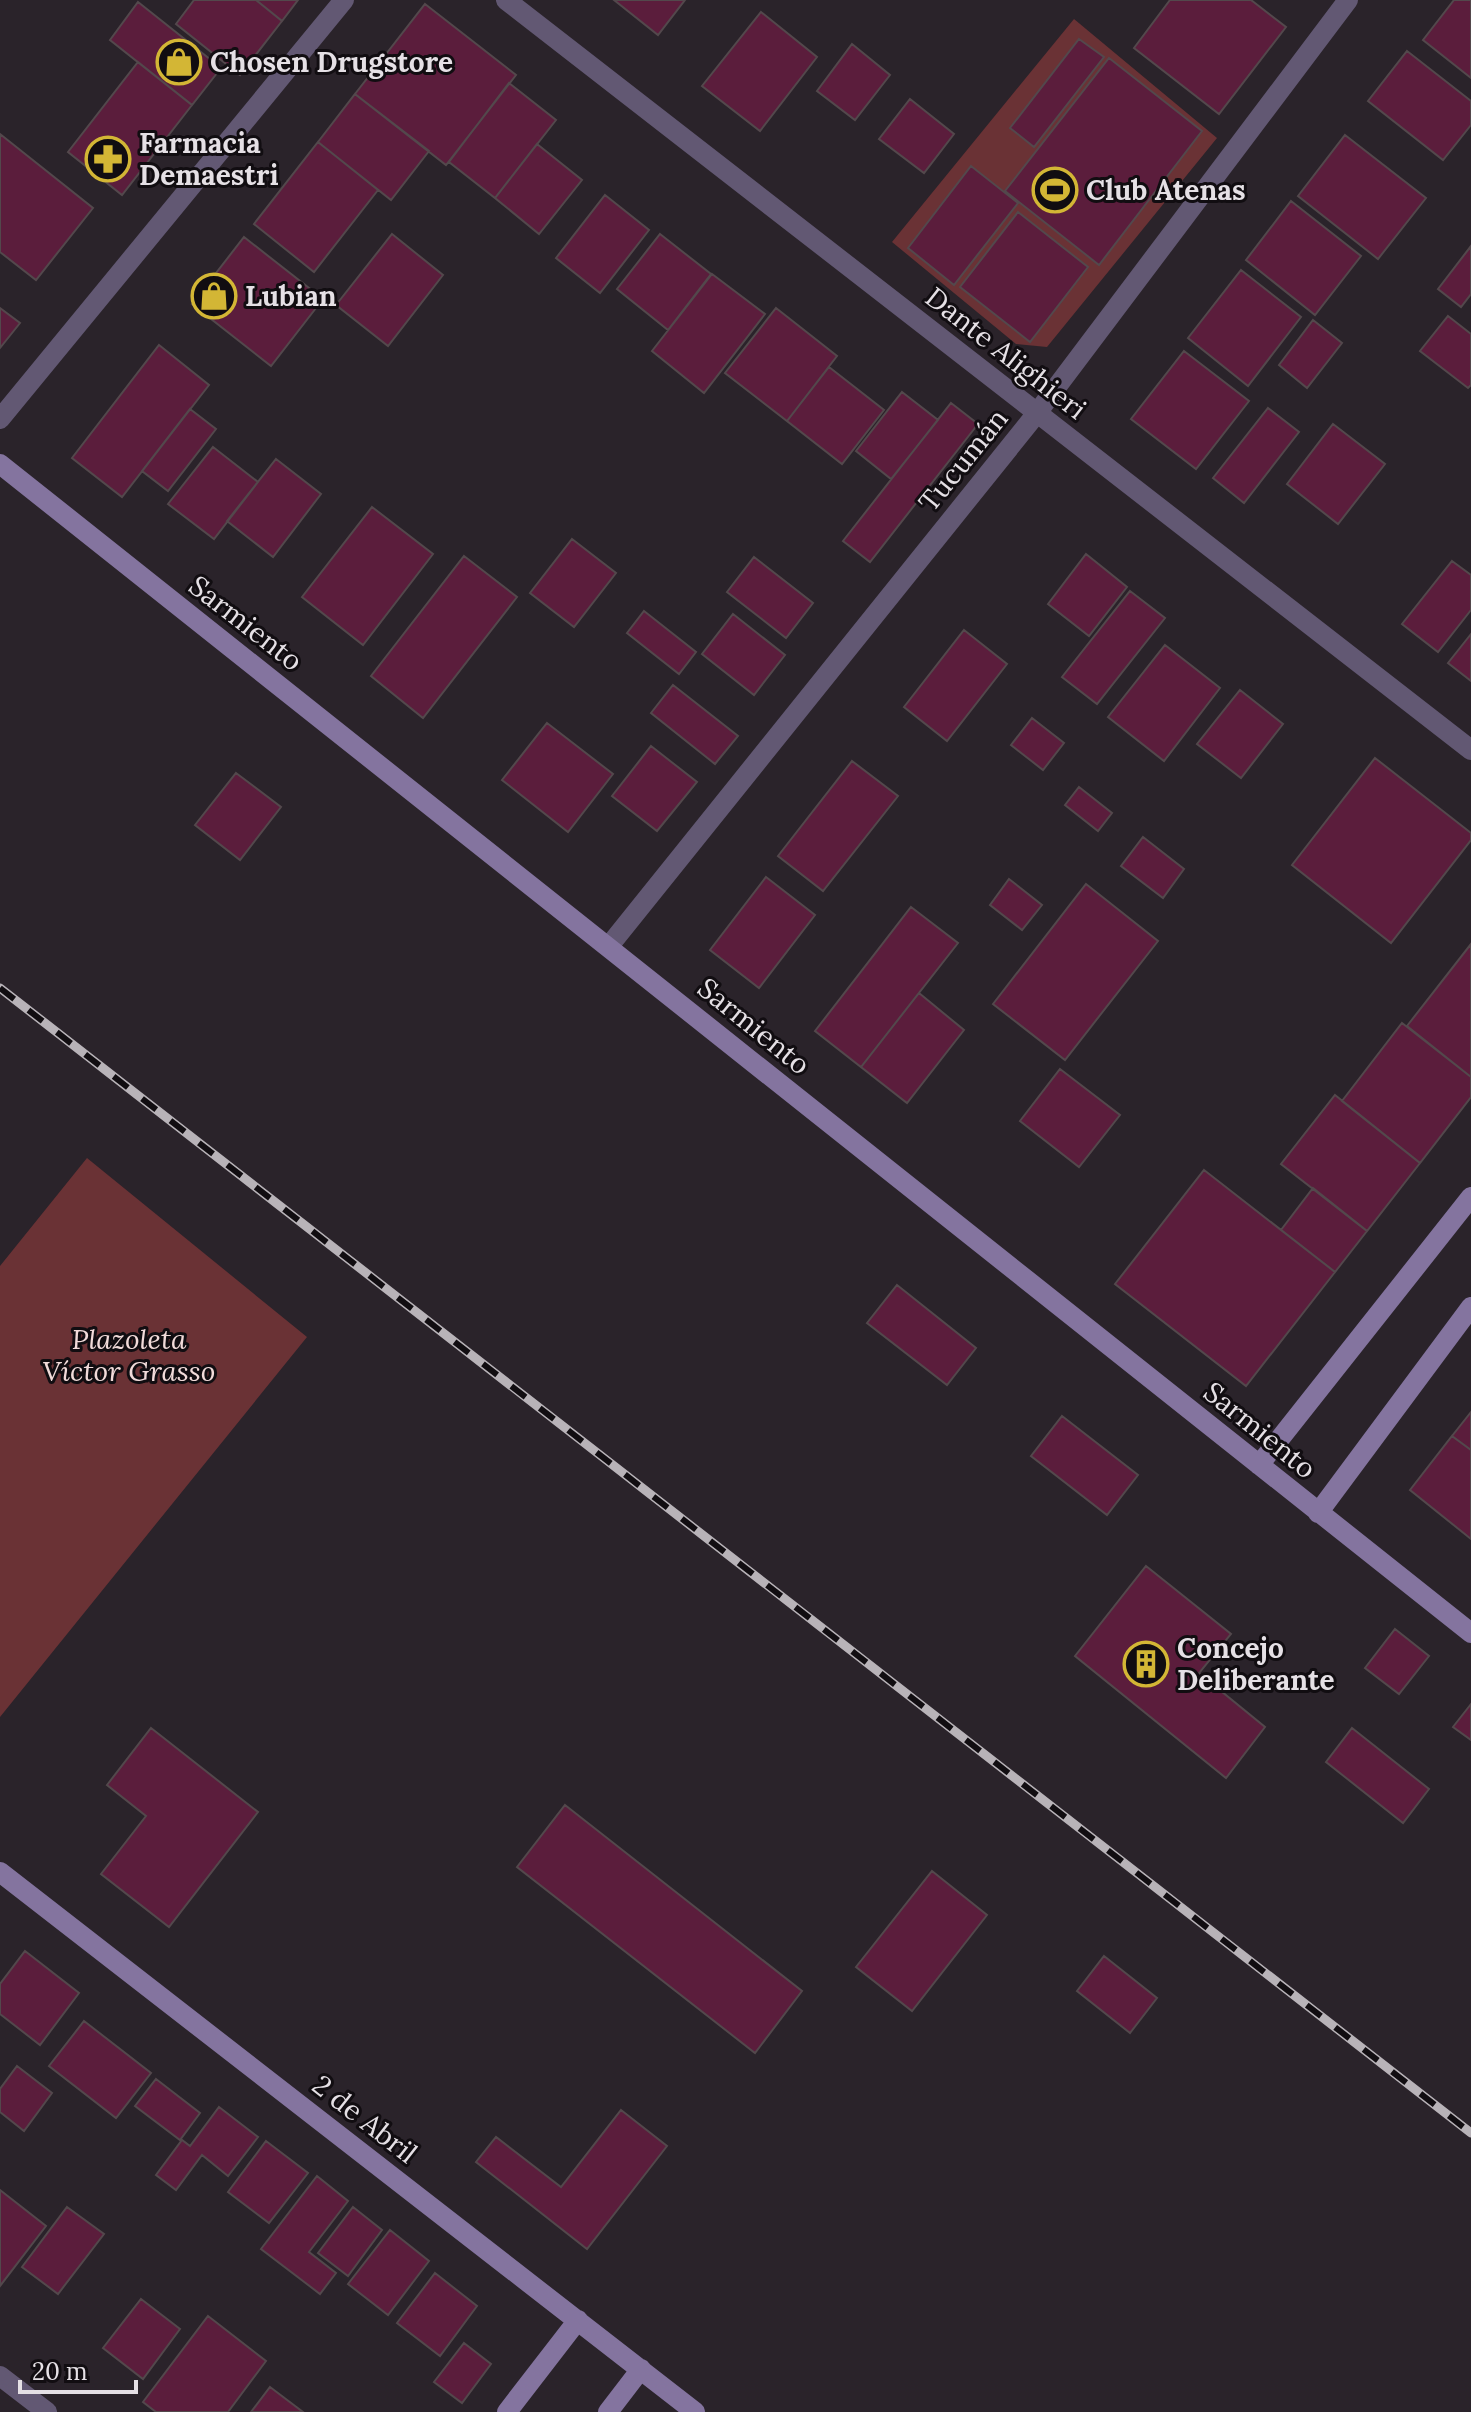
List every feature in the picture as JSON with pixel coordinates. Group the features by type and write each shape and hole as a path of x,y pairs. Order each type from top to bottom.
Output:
{"street":[{"path":"0,419 344,0"},
{"name":"Dante Alighieri","path":"506,0 1471,750"},
{"name":"Tucumán","path":"609,946 1037,413 1348,0"},
{"name":"Sarmiento","path":"0,464 1471,1633"},
{"path":"1259,1465 1471,1197"},
{"path":"1318,1513 1471,1307"},
{"name":"2 de Abril","path":"0,1872 695,2412"},
{"path":"507,2412 578,2320"},
{"path":"608,2412 641,2369"},
{"path":"0,2376 47,2412"}],"green space":[{"name":"Club Atenas","path":"1074,19 1217,138 1047,347 1016,344 892,242"},
{"name":"Plazoleta Víctor Grasso","path":"87,1158 307,1337 0,1717 0,1266"}],"building":[{"path":"194,0 256,0 282,21 240,75 176,24"},
{"path":"256,0 298,0 282,21"},
{"path":"614,0 685,0 658,35"},
{"path":"1170,0 1251,0 1286,27 1219,114 1134,48"},
{"path":"1454,0 1471,0 1471,78 1423,40"},
{"path":"138,2 221,68 192,105 110,40"},
{"path":"425,4 516,75 446,165 355,94"},
{"path":"761,12 817,57 760,131 702,86"},
{"path":"1079,39 1104,57 1034,147 1010,128"},
{"path":"852,44 890,75 855,120 817,91"},
{"path":"1407,51 1471,101 1471,125 1443,160 1368,101"},
{"path":"1109,58 1202,131 1099,265 1005,191"},
{"path":"138,62 192,105 122,195 68,152"},
{"path":"509,83 556,120 495,198 449,162"},
{"path":"355,94 429,151 391,200 318,142"},
{"path":"910,99 954,134 924,173 879,139"},
{"path":"0,134 93,208 36,280 0,252"},
{"path":"1345,135 1426,198 1378,259 1298,196"},
{"path":"318,142 378,190 314,272 254,224"},
{"path":"537,144 582,180 539,234 495,198"},
{"path":"971,166 1018,203 954,285 908,248"},
{"path":"605,195 649,230 600,293 556,258"},
{"path":"1291,201 1361,256 1315,315 1246,260"},
{"path":"1018,212 1088,267 1030,342 960,287"},
{"path":"392,234 443,275 388,346 336,305"},
{"path":"660,234 711,274 668,330 617,289"},
{"path":"244,237 323,299 271,366 192,304"},
{"path":"1471,246 1471,294 1461,307 1438,289"},
{"path":"1241,270 1301,317 1248,386 1188,338"},
{"path":"712,274 765,314 704,393 652,351"},
{"path":"0,308 20,323 0,348"},
{"path":"776,308 837,356 787,421 725,373"},
{"path":"1448,316 1471,334 1471,385 1468,388 1420,351"},
{"path":"1313,320 1342,343 1307,388 1279,365"},
{"path":"159,345 209,385 122,497 72,458"},
{"path":"1184,351 1249,401 1196,469 1131,419"},
{"path":"829,367 884,410 842,464 787,421"},
{"path":"902,392 938,420 891,479 856,451"},
{"path":"951,403 978,424 870,562 843,541"},
{"path":"1268,408 1299,432 1244,503 1213,478"},
{"path":"190,409 216,429 168,491 142,471"},
{"path":"1333,424 1385,464 1338,524 1287,484"},
{"path":"213,447 258,482 214,539 168,504"},
{"path":"276,459 321,494 273,557 227,521"},
{"path":"372,507 433,554 363,645 302,597"},
{"path":"572,539 616,573 574,627 530,593"},
{"path":"1086,554 1127,587 1089,636 1048,604"},
{"path":"464,556 517,597 423,718 371,676"},
{"path":"754,557 813,603 786,638 727,592"},
{"path":"1452,561 1471,575 1471,610 1438,652 1402,624"},
{"path":"1130,591 1165,618 1097,704 1062,677"},
{"path":"644,611 696,652 679,674 627,633"},
{"path":"733,614 785,655 754,695 702,654"},
{"path":"964,630 1007,664 947,741 904,707"},
{"path":"1471,634 1471,681 1448,663"},
{"path":"1165,645 1220,688 1164,761 1108,717"},
{"path":"673,685 738,736 715,764 651,713"},
{"path":"1240,690 1283,724 1241,778 1197,744"},
{"path":"1032,718 1064,743 1043,770 1011,745"},
{"path":"547,723 613,774 568,832 502,780"},
{"path":"651,746 697,782 657,831 612,796"},
{"path":"1375,758 1471,833 1471,840 1391,943 1292,865"},
{"path":"852,761 898,796 823,891 778,856"},
{"path":"236,773 281,807 240,860 195,825"},
{"path":"1079,787 1112,813 1098,831 1065,805"},
{"path":"1143,837 1184,869 1163,898 1121,866"},
{"path":"766,877 815,915 759,988 710,950"},
{"path":"1009,879 1042,905 1022,930 990,905"},
{"path":"1086,884 1158,941 1065,1060 993,1004"},
{"path":"911,907 958,943 861,1067 815,1031"},
{"path":"1471,944 1471,1077 1407,1026"},
{"path":"919,993 964,1030 907,1103 861,1067"},
{"path":"1402,1023 1471,1077 1471,1097 1420,1163 1342,1101"},
{"path":"1060,1069 1120,1115 1079,1167 1020,1121"},
{"path":"1335,1095 1420,1163 1367,1231 1281,1164"},
{"path":"1204,1170 1335,1272 1246,1386 1115,1284"},
{"path":"1313,1188 1367,1231 1335,1272 1281,1230"},
{"path":"897,1285 976,1348 947,1385 867,1323"},
{"path":"1471,1412 1471,1450 1452,1436"},
{"path":"1062,1416 1138,1475 1107,1515 1031,1456"},
{"path":"1452,1436 1471,1450 1471,1539 1410,1490"},
{"name":"Concejo Deliberante","path":"1146,1566 1231,1634 1199,1673 1265,1727 1226,1778 1075,1656"},
{"path":"1395,1629 1429,1656 1399,1694 1365,1668"},
{"path":"1471,1704 1471,1740 1453,1727"},
{"path":"151,1728 258,1812 169,1927 101,1874 146,1816 107,1785"},
{"path":"1352,1728 1429,1789 1403,1823 1326,1762"},
{"path":"565,1805 802,1991 755,2053 517,1867"},
{"path":"932,1871 987,1915 912,2011 856,1967"},
{"path":"25,1951 79,1993 40,2045 0,2014 0,1984"},
{"path":"1104,1956 1157,1998 1130,2033 1077,1991"},
{"path":"84,2021 151,2073 116,2118 49,2066"},
{"path":"17,2066 52,2093 24,2131 0,2112 0,2089"},
{"path":"156,2079 200,2113 180,2140 135,2106"},
{"path":"219,2107 258,2137 228,2176 202,2155 176,2190 156,2175 182,2140 190,2146"},
{"path":"621,2110 667,2146 587,2249 476,2162 496,2137 561,2187"},
{"path":"266,2141 308,2173 269,2223 228,2192"},
{"path":"317,2176 348,2201 309,2252 336,2273 320,2294 261,2249"},
{"path":"0,2190 46,2226 0,2286"},
{"path":"67,2207 104,2234 58,2294 22,2267"},
{"path":"353,2207 382,2230 348,2276 318,2253"},
{"path":"390,2230 429,2261 388,2315 348,2284"},
{"path":"435,2273 477,2306 440,2356 397,2323"},
{"path":"141,2299 180,2329 143,2379 103,2348"},
{"path":"208,2316 266,2361 228,2412 156,2412 143,2402"},
{"path":"464,2343 491,2364 462,2403 434,2382"},
{"path":"270,2387 303,2412 251,2412"}],"railway":[{"path":"0,988 1471,2133"}],"place":[{"name":"Chosen Drugstore","path":"179,62"},
{"name":"Farmacia Demaestri","path":"108,159"},
{"name":"Club Atenas","path":"1055,190"},
{"name":"Lubian","path":"214,296"},
{"name":"Concejo Deliberante","path":"1146,1664"}]}
